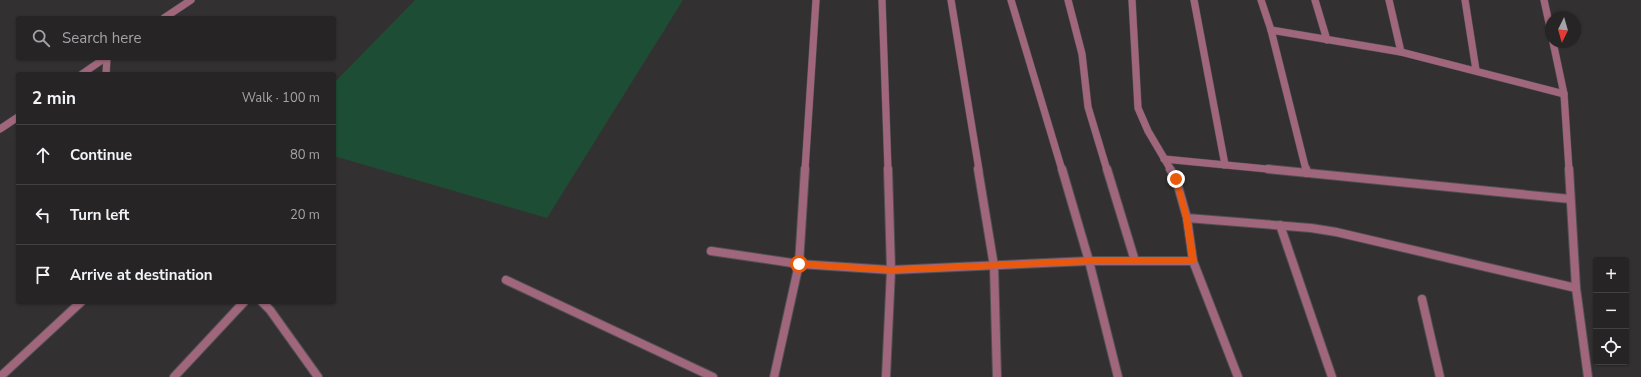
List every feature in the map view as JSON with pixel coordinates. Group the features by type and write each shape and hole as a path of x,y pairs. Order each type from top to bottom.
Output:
{"street":[{"path":"167,16 190,0"},
{"path":"774,377 799,264 816,0"},
{"path":"882,0 891,270 886,377"},
{"path":"951,0 994,266 997,377"},
{"path":"1011,0 1089,261 1118,377"},
{"path":"1068,0 1082,54 1088,107 1135,261"},
{"path":"1132,0 1138,108 1148,131 1176,179 1187,218 1193,261 1238,377"},
{"path":"1194,0 1225,165"},
{"path":"1261,0 1271,30 1306,173"},
{"path":"1315,0 1327,40"},
{"path":"1389,0 1401,52"},
{"path":"1465,0 1476,70"},
{"path":"1544,0 1547,12"},
{"path":"1271,30 1401,52 1476,70 1564,94"},
{"path":"1554,48 1564,94 1576,288 1588,377"},
{"path":"85,72 103,60"},
{"path":"106,60 106,72"},
{"path":"0,129 16,118"},
{"path":"1164,159 1570,198"},
{"path":"1187,218 1280,225 1336,232 1576,288"},
{"path":"1280,225 1332,377"},
{"path":"711,251 799,264 891,270 1089,261 1193,261"},
{"path":"506,280 713,377"},
{"path":"1422,299 1440,377"},
{"path":"0,377 79,304"},
{"path":"174,377 242,304"},
{"path":"264,304 270,310 318,377"}],"green space":[{"path":"415,0 683,0 547,218 336,157 336,81"}],"route":[{"path":"799,264 891,270 1089,261 1193,261 1187,218 1181,192 1176,179"}]}
